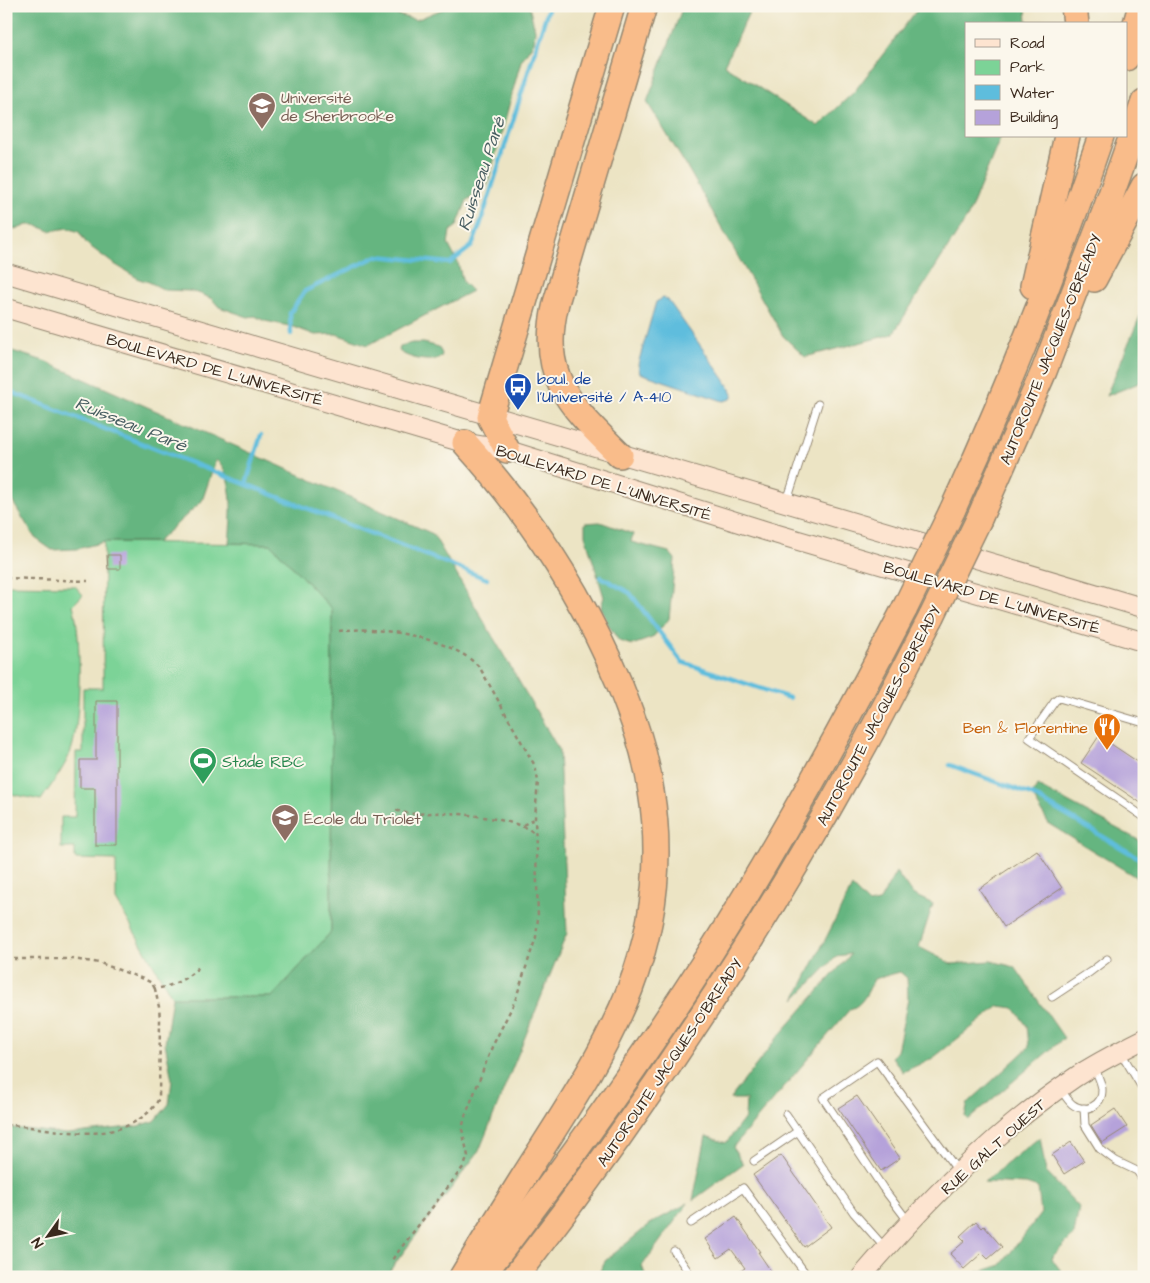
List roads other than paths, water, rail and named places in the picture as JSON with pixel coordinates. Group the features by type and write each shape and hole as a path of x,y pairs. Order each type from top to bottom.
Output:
{"highway":[{"path":"507,450 490,416 612,6"},
{"path":"620,455 584,419 567,398 554,366 551,337 556,302 644,6"},
{"path":"1074,6 1076,22"},
{"path":"1128,52 1142,6"},
{"name":"AUTOROUTE JACQUES-O'BREADY","path":"515,1277 634,1117 729,974 849,774 932,616 979,519 1044,371 1103,217 1144,102"},
{"path":"1014,369 1067,138"},
{"name":"AUTOROUTE JACQUES-O'BREADY","path":"481,1277 600,1116 704,962 782,834 820,767 905,608 952,511 1014,369 1067,233 1100,138"},
{"path":"1044,371 1144,186"},
{"path":"462,1277 571,1102 620,1012 638,966 648,929 653,898 656,852 654,807 645,760 629,710 608,659 572,590 538,535 493,474 465,443"}],"main road":[{"name":"BOULEVARD DE L'UNIVERSITÉ","path":"6,273 1144,608"},
{"name":"BOULEVARD DE L'UNIVERSITÉ","path":"6,308 465,443 507,450 766,531 1144,642"},
{"name":"RUE GALT OUEST","path":"861,1277 910,1223 960,1173 1031,1110 1094,1066 1144,1039"}],"lane":[{"path":"787,503 818,404"},
{"path":"1143,815 1029,738 1054,701 1060,698 1144,723"},
{"path":"1052,997 1107,959"},
{"path":"1120,1051 1144,1092"},
{"path":"910,1223 883,1188 823,1098 877,1061 960,1173"},
{"path":"1060,1088 1073,1105 1084,1108 1095,1106 1100,1101 1102,1094 1101,1084 1094,1066"},
{"path":"1084,1108 1085,1125 1100,1149 1116,1161 1137,1171 1144,1181"},
{"path":"786,1114 854,1213 886,1249"},
{"path":"754,1161 798,1131"},
{"path":"691,1223 743,1188 808,1277"},
{"path":"674,1251 692,1277"}],"water":[{"path":"663,298 668,300 724,379 733,394 731,399 723,401 640,373 638,364 656,302"}],"waterway":[{"name":"Ruisseau Paré","path":"291,334 290,313 305,291 377,256 450,263 472,246 549,6"},
{"name":"Ruisseau Paré","path":"6,390 487,579"},
{"name":"Ruisseau Paré","path":"246,484 261,435"},
{"name":"Ruisseau Paré","path":"601,577 630,593 682,662 789,698"},
{"name":"Ruisseau Paré","path":"950,765 1032,795 1144,861"}],"place":[{"name":"Université de Sherbrooke","path":"262,130"},
{"name":"boul. de l'Université / A-410","path":"518,411"},
{"name":"Ben & Florentine","path":"1107,751"},
{"name":"Stade RBC","path":"203,785"},
{"name":"École du Triolet","path":"285,842"}]}
